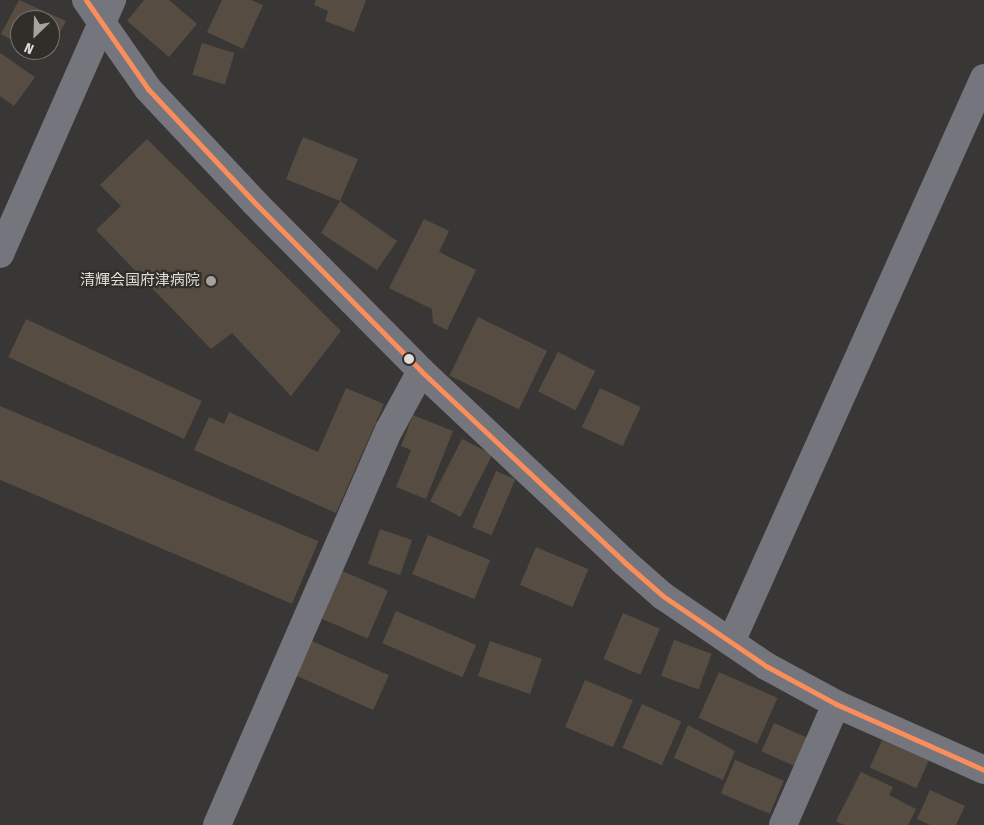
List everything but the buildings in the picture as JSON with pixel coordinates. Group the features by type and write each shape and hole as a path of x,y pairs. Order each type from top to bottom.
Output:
{"street":[{"path":"86,0 107,12 148,90 421,371 623,561 663,596 731,642 836,704 984,770"},
{"path":"0,254 10,201 107,12"},
{"path":"731,642 984,78"},
{"path":"217,825 389,430 421,371"},
{"path":"783,825 836,704"}],"transit line":[{"path":"86,0 148,89 255,203 421,371 623,561 663,596 766,666 836,704 984,770"}],"place":[{"name":"清輝会国府津病院","path":"211,281"}]}
